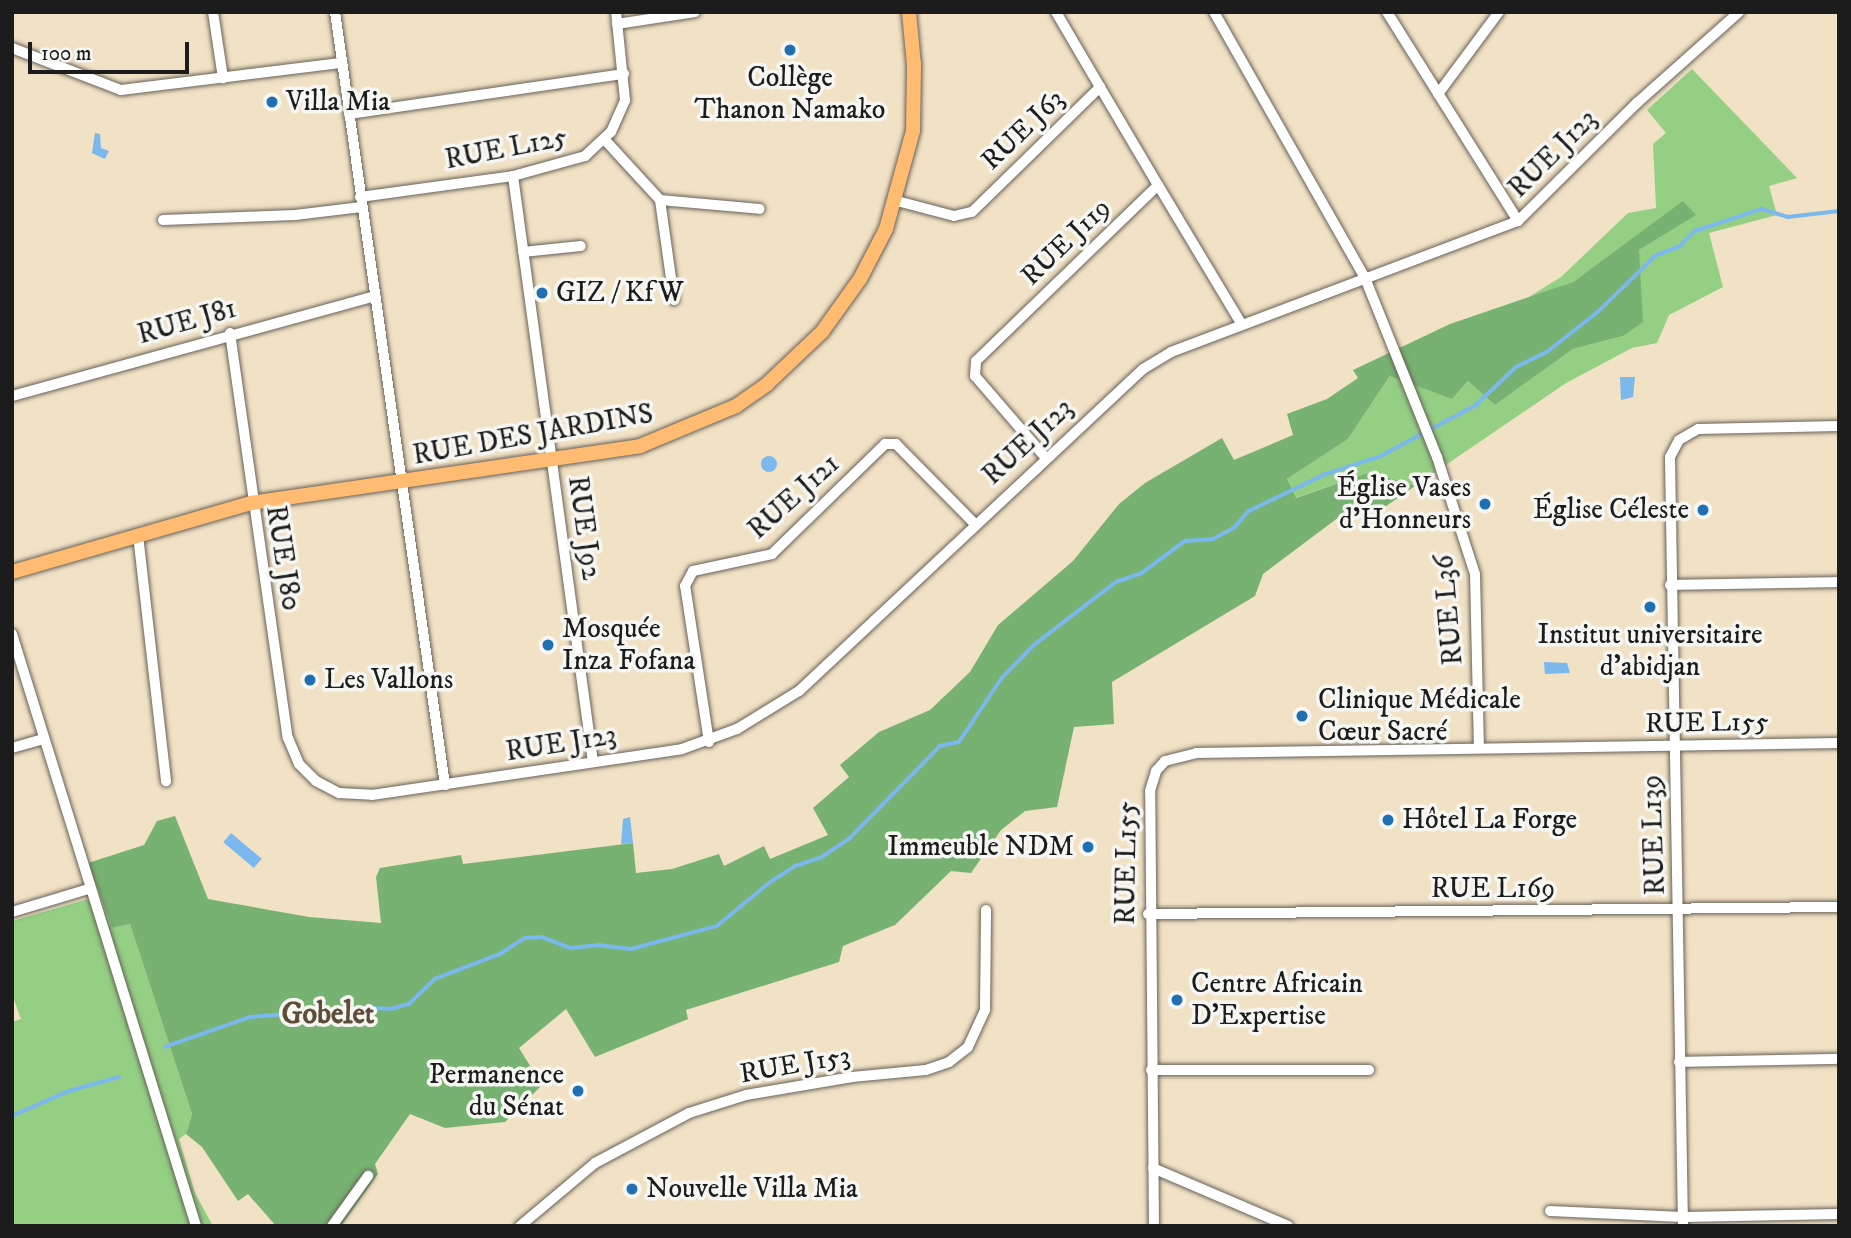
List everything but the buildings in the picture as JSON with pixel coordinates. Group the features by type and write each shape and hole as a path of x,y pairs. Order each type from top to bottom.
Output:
{"main road":[{"name":"RUE DES JARDINS","path":"12,572 251,503 551,462 674,436 736,407 767,384 822,332 843,306 873,255 897,201 914,109 909,12"}],"street":[{"path":"213,12 223,78"},
{"path":"335,12 445,785"},
{"path":"617,18 695,12"},
{"name":"RUE J63","path":"897,201 954,216 972,212 1100,88 1056,12"},
{"name":"RUE L36","path":"1214,12 1365,278 1472,556 1479,746"},
{"path":"1387,12 1518,220"},
{"path":"1438,94 1499,12"},
{"name":"RUE J123","path":"316,781 340,793 372,795 593,762 709,742 775,709 799,691 974,523 1143,369 1171,352 1518,220 1637,103 1740,12"},
{"name":"RUE L125","path":"163,220 295,215 568,164 605,140 625,100 617,18"},
{"path":"12,48 109,89 132,90 342,63"},
{"path":"349,114 624,74"},
{"path":"1100,88 1242,326"},
{"path":"605,140 660,200 674,300"},
{"name":"RUE J92","path":"513,176 593,762"},
{"name":"RUE J119","path":"1045,457 975,376 976,361 1158,185"},
{"path":"660,200 760,209"},
{"path":"523,252 581,246"},
{"name":"RUE J81","path":"12,396 230,333 375,296"},
{"name":"RUE J80","path":"230,333 251,503 288,738 299,764 316,781"},
{"name":"RUE L139","path":"1683,1221 1679,910 1668,478 1670,457 1679,440 1713,427 1839,426"},
{"name":"RUE J121","path":"709,742 685,586 694,571 772,554 885,444 896,444 974,523"},
{"path":"138,535 166,781"},
{"path":"1670,585 1839,582"},
{"path":"12,634 89,889 196,1226"},
{"path":"12,748 44,738"},
{"name":"RUE L155","path":"1154,1226 1148,914 1150,791 1156,771 1165,761 1191,753 1479,746 1674,747 1839,743"},
{"path":"12,912 89,889"},
{"name":"RUE L169","path":"1148,914 1839,907"},
{"name":"RUE J153","path":"520,1226 595,1163 690,1113 746,1095 852,1077 926,1070 949,1062 968,1047 985,1010 986,910"},
{"path":"1679,1062 1839,1059"},
{"path":"1151,1070 1369,1070"},
{"path":"1153,1168 1287,1226"},
{"path":"331,1226 368,1176"},
{"path":"1550,1211 1683,1221 1839,1214"}],"green space":[{"path":"1692,69 1797,178 1769,186 1777,215 1709,233 1723,287 1669,315 1657,343 1632,348 1566,383 1415,486 1370,472 1295,498 1287,479 1348,439 1391,375 1452,399 1468,381 1495,405 1573,349 1623,336 1638,282 1639,250 1695,215 1683,202 1573,282 1524,300 1561,277 1628,213 1656,208 1653,144 1666,133 1647,110"},
{"path":"1683,201 1696,215 1639,250 1643,322 1623,336 1573,349 1495,405 1468,381 1452,399 1390,376 1348,439 1287,479 1296,498 1370,472 1415,486 1379,511 1355,505 1263,574 1255,596 1112,682 1114,724 1074,727 1057,807 1025,811 1001,830 971,873 951,871 895,925 843,946 839,962 686,1010 688,1019 595,1057 566,1009 519,1048 542,1085 505,1122 445,1128 410,1114 375,1164 378,1174 341,1226 276,1226 248,1194 238,1201 202,1147 186,1134 192,1114 130,924 112,928 88,863 144,845 157,821 175,816 208,899 309,917 381,923 376,877 380,868 461,855 463,864 633,843 636,873 672,869 719,854 724,866 764,846 770,859 828,835 813,808 849,777 840,765 879,732 930,710 970,672 998,625 1073,561 1119,504 1145,483 1222,438 1234,460 1293,435 1287,414 1327,399 1358,378 1353,370 1450,324 1573,282"},
{"path":"99,896 112,928 130,924 192,1114 186,1134 179,1139 195,1193 213,1226 12,1226 12,1022 21,1019 12,994 12,921"}],"water":[{"path":"95,133 100,134 101,148 109,151 105,159 92,153"},
{"path":"1620,377 1635,377 1633,397 1621,400"},
{"path":"769,456 775,458 775,470 769,472 763,470 761,464 763,458"},
{"path":"1544,662 1567,663 1570,673 1545,674"},
{"path":"630,817 633,843 621,844 623,819"},
{"path":"231,833 262,859 254,868 223,842"}],"waterway":[{"path":"165,1047 250,1017 297,1013 349,1017 368,1008 391,1009 409,1004 435,979 500,954 525,938 542,937 571,948 598,945 631,949 717,926 769,883 795,866 822,857 849,839 940,746 959,742 1001,679 1034,645 1116,582 1142,573 1185,541 1213,539 1234,528 1249,511 1326,474 1381,456 1476,405 1516,367 1547,352 1599,311 1655,256 1679,247 1695,231 1762,209 1788,217 1839,211"},
{"path":"12,1116 69,1091 119,1077"}],"place":[{"name":"Collège Thanon Namako","path":"790,50"},
{"name":"Villa Mia","path":"272,102"},
{"name":"GIZ / KfW","path":"542,293"},
{"name":"Église Vases d’Honneurs","path":"1485,504"},
{"name":"Église Céleste","path":"1703,510"},
{"name":"Institut universitaire d'abidjan","path":"1650,607"},
{"name":"Mosquée Inza Fofana","path":"548,645"},
{"name":"Les Vallons","path":"310,680"},
{"name":"Clinique Médicale Cœur Sacré","path":"1302,716"},
{"name":"Hôtel La Forge","path":"1388,820"},
{"name":"Immeuble NDM","path":"1088,847"},
{"name":"Centre Africain D'Expertise","path":"1177,1000"},
{"name":"Permanence du Sénat","path":"578,1091"},
{"name":"Nouvelle Villa Mia","path":"632,1189"}],"district":[{"name":"Gobelet","path":"328,1015"}]}
